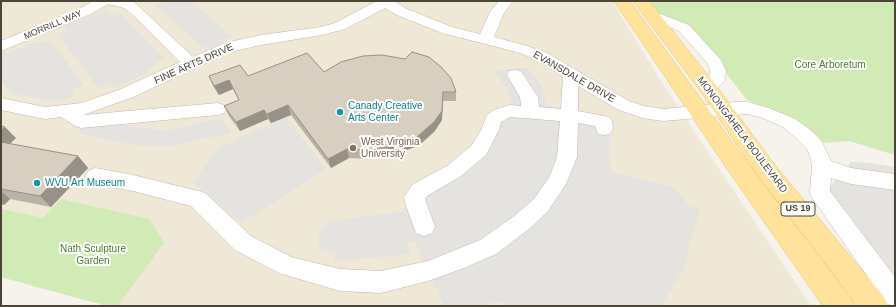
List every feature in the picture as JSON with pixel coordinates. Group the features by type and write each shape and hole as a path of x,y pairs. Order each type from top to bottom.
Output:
{"main road":[{"name":"MONONGAHELA BOULEVARD","path":"622,1 711,111 766,170 824,241 874,306"},
{"name":"MONONGAHELA BOULEVARD","path":"645,8 708,88 711,111 740,170 840,306"}],"street":[{"name":"MORRILL WAY","path":"1,46 86,11 103,1"},
{"path":"112,1 129,5 138,12 191,64"},
{"path":"485,40 498,12 506,1"},
{"name":"FINE ARTS DRIVE","path":"1,104 45,113 84,109 102,103 226,48 239,44 322,31 340,26 385,2"},
{"name":"EVANSDALE DRIVE","path":"385,2 420,20 447,30 522,49 541,56 623,105 642,112 663,114 748,108 769,114 789,123 802,133 814,145 820,156 822,165"},
{"path":"515,75 529,97 531,112"},
{"path":"95,176 133,183 198,199 243,243 287,266 340,280 381,282 428,271 488,247 521,223 541,205 559,179 567,157 570,83 572,75"},
{"path":"570,111 600,92"},
{"path":"65,112 81,122 218,109"},
{"path":"424,228 414,197 420,190 454,171 479,150 490,130 493,119 500,114 510,111 570,111 603,121 604,129"},
{"path":"895,182 850,176 836,172 822,165 820,193 895,296"}],"shaded area":[{"name":"West Virginia University","path":"1,1 612,1 671,97 811,306 108,306 1,277"},
{"path":"165,1 191,1 231,36 212,48 202,47 156,5"},
{"path":"107,11 111,15 119,12 164,59 155,64 145,74 113,88 109,84 98,88 59,35 67,30 64,26"},
{"path":"50,40 84,85 73,90 76,95 62,101 13,94 4,83 1,82 1,52 4,50 7,53 39,41 41,43"},
{"path":"527,67 541,85 547,105 603,116 609,122 611,172 672,187 688,204 700,208 684,269 661,306 507,306 504,303 490,303 481,306 444,306 415,242 406,244 412,254 334,261 336,252 317,247 319,233 331,220 404,212 409,196 474,147 489,117 497,109 512,104 507,89 494,70"},
{"path":"286,117 326,169 241,223 193,183 216,149"},
{"path":"222,118 231,133 165,147 134,145 77,133 91,120 163,131"},
{"path":"851,162 871,163 895,167 895,306 817,202"}],"green space":[{"name":"Core Arboretum","path":"649,1 895,1 895,155 849,141 824,143 793,118 747,100 688,25 659,13"},
{"name":"Nath Sculpture Garden","path":"61,199 149,219 164,243 117,306 108,306 1,277 1,209 43,218"}],"building":[{"name":"Canady Creative Arts Center","path":"412,52 429,57 441,67 451,78 456,92 443,92 442,111 434,122 417,137 388,147 366,150 347,149 328,159 288,105 267,114 264,110 236,122 224,106 239,100 229,80 214,86 209,76 240,65 248,76 307,53 324,72 341,62 363,56 382,55 405,59"},
{"name":"WVU Art Museum","path":"1,142 78,156 40,196 1,189"}],"place":[{"name":"Canady Creative Arts Center","path":"340,112"},
{"name":"West Virginia University","path":"353,148"},
{"name":"WVU Art Museum","path":"37,183"}]}
